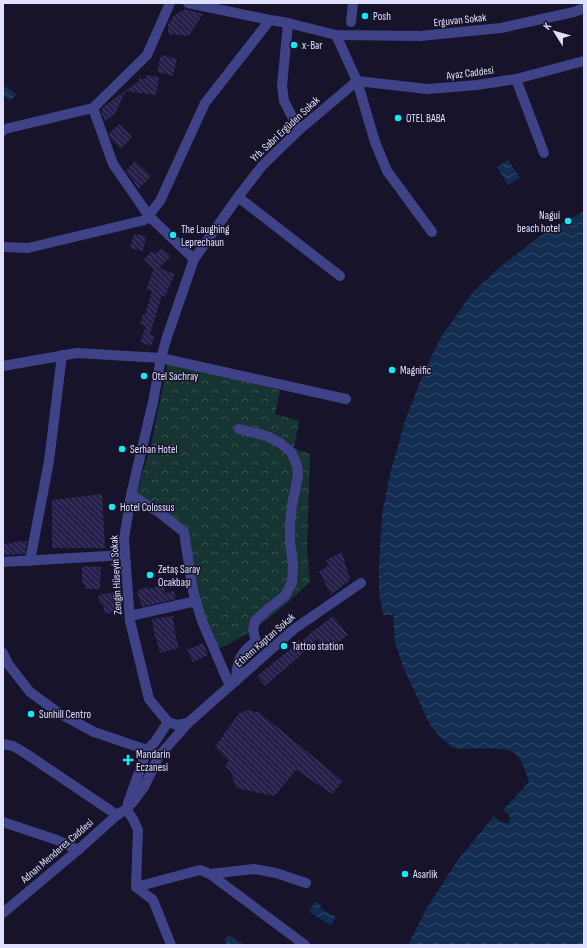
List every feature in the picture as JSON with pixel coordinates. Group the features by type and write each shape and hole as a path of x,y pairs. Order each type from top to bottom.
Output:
{"street":[{"path":"3,131 5,129 93,108 147,54 170,3"},
{"name":"Erguvan Sokak","path":"188,3 336,34 420,36 508,26 574,12 584,8"},
{"path":"351,22 353,3"},
{"path":"3,247 28,248 145,220 160,201 205,103 270,20"},
{"path":"288,23 282,86 284,101 299,130"},
{"path":"336,34 357,81 375,142 387,171 432,232"},
{"name":"Ayaz Caddesi","path":"357,81 427,89 477,85 516,79 584,61"},
{"path":"516,79 544,153"},
{"name":"Yrb. Sabri Ergüden Sokak","path":"194,259 262,166 299,130 357,81"},
{"path":"93,108 112,164 149,216 194,259"},
{"path":"238,197 340,276"},
{"name":"Zengin Hüseyin Sokak","path":"168,722 149,699 130,621 124,539 131,495 153,402 161,358 194,259"},
{"path":"3,366 77,353 161,358 346,399"},
{"path":"30,560 49,461 62,355"},
{"path":"233,683 241,654 256,640 253,630 255,621 285,596 292,582 293,565 290,542 290,524 298,476 297,465 290,452 280,443 267,436 239,429"},
{"path":"131,495 160,513 184,532 193,591 202,621 233,683"},
{"path":"3,562 125,555"},
{"name":"Ethem Kaptan Sokak","path":"126,809 144,787 159,756 188,723 294,629 361,583"},
{"path":"130,616 196,601"},
{"path":"3,653 8,664 30,692 59,713 94,732 147,750 159,756"},
{"path":"136,886 138,830 126,809 147,750 155,742 168,722 177,725 188,723"},
{"path":"3,744 13,746 25,753 116,815"},
{"name":"Adnan Menderes Caddesi","path":"3,912 78,850 116,815 126,809"},
{"path":"3,822 57,840 78,850"},
{"path":"210,874 254,869 276,873 306,883"},
{"path":"136,886 200,870 210,874 305,945"},
{"path":"136,886 153,900 171,945"}],"green space":[{"path":"168,363 280,390 275,414 299,421 294,448 310,454 307,551 310,582 285,605 256,628 226,646 217,648 195,590 188,534 136,494 150,449"}],"water":[{"path":"3,85 16,94 11,101 3,95"},
{"path":"508,160 520,178 508,185 497,167"},
{"path":"584,211 584,945 408,945 427,908 457,861 494,816 502,823 508,823 510,820 509,815 503,810 529,782 521,762 513,752 509,750 459,749 452,747 442,739 430,725 404,669 395,643 393,615 383,615 379,592 382,514 391,470 405,421 423,374 441,337 473,292 501,266 539,237"},
{"path":"315,902 321,905 320,908 336,917 331,925 309,912"},
{"path":"227,936 231,936 244,945 229,945 225,942"}],"building":[{"path":"185,9 203,14 189,36 168,34 168,25 174,16"},
{"path":"161,55 177,59 173,76 157,72"},
{"path":"146,75 159,77 156,95 126,91 115,114 105,121 101,112 103,107 139,81 139,78 145,79"},
{"path":"119,124 132,137 121,149 111,139 109,134"},
{"path":"135,161 151,176 139,189 126,171"},
{"path":"134,234 146,236 143,251 130,248"},
{"path":"162,248 171,256 159,268 175,274 165,297 162,295 150,334 155,336 151,346 140,342 146,326 140,324 143,314 145,315 152,291 146,289 154,269 144,259 152,251 155,254"},
{"path":"102,494 105,548 52,548 52,500"},
{"path":"27,541 25,554 3,555 3,544"},
{"path":"342,552 350,580 331,595 319,571 329,566 326,560"},
{"path":"82,566 101,567 100,589 85,589 85,585 82,583"},
{"path":"163,585 165,593 174,591 176,599 142,607 137,591 148,587 149,589"},
{"path":"116,592 119,612 105,614 103,604 100,604 98,595"},
{"path":"173,616 179,648 160,653 152,619"},
{"path":"333,616 348,635 326,652 317,639 265,686 257,676 293,647 299,640 301,642"},
{"path":"203,643 208,655 193,662 187,650"},
{"path":"248,710 260,713 343,781 332,794 296,770 275,796 236,788 231,772 225,766 229,761 215,747 239,713"}],"place":[{"name":"Posh","path":"365,16"},
{"name":"x-Bar","path":"294,45"},
{"name":"OTEL BABA","path":"398,118"},
{"name":"Nagui beach hotel","path":"568,221"},
{"name":"The Laughing Leprechaun","path":"173,235"},
{"name":"Magnific","path":"392,370"},
{"name":"Otel Sachray","path":"144,376"},
{"name":"Serhan Hotel","path":"122,449"},
{"name":"Hotel Colossus","path":"112,507"},
{"name":"Zetaş Saray Ocakbaşı","path":"150,575"},
{"name":"Tattoo station","path":"284,646"},
{"name":"Sunhill Centro","path":"31,714"},
{"name":"Mandarin Eczanesi","path":"128,760"},
{"name":"Asarlik","path":"405,874"}]}
